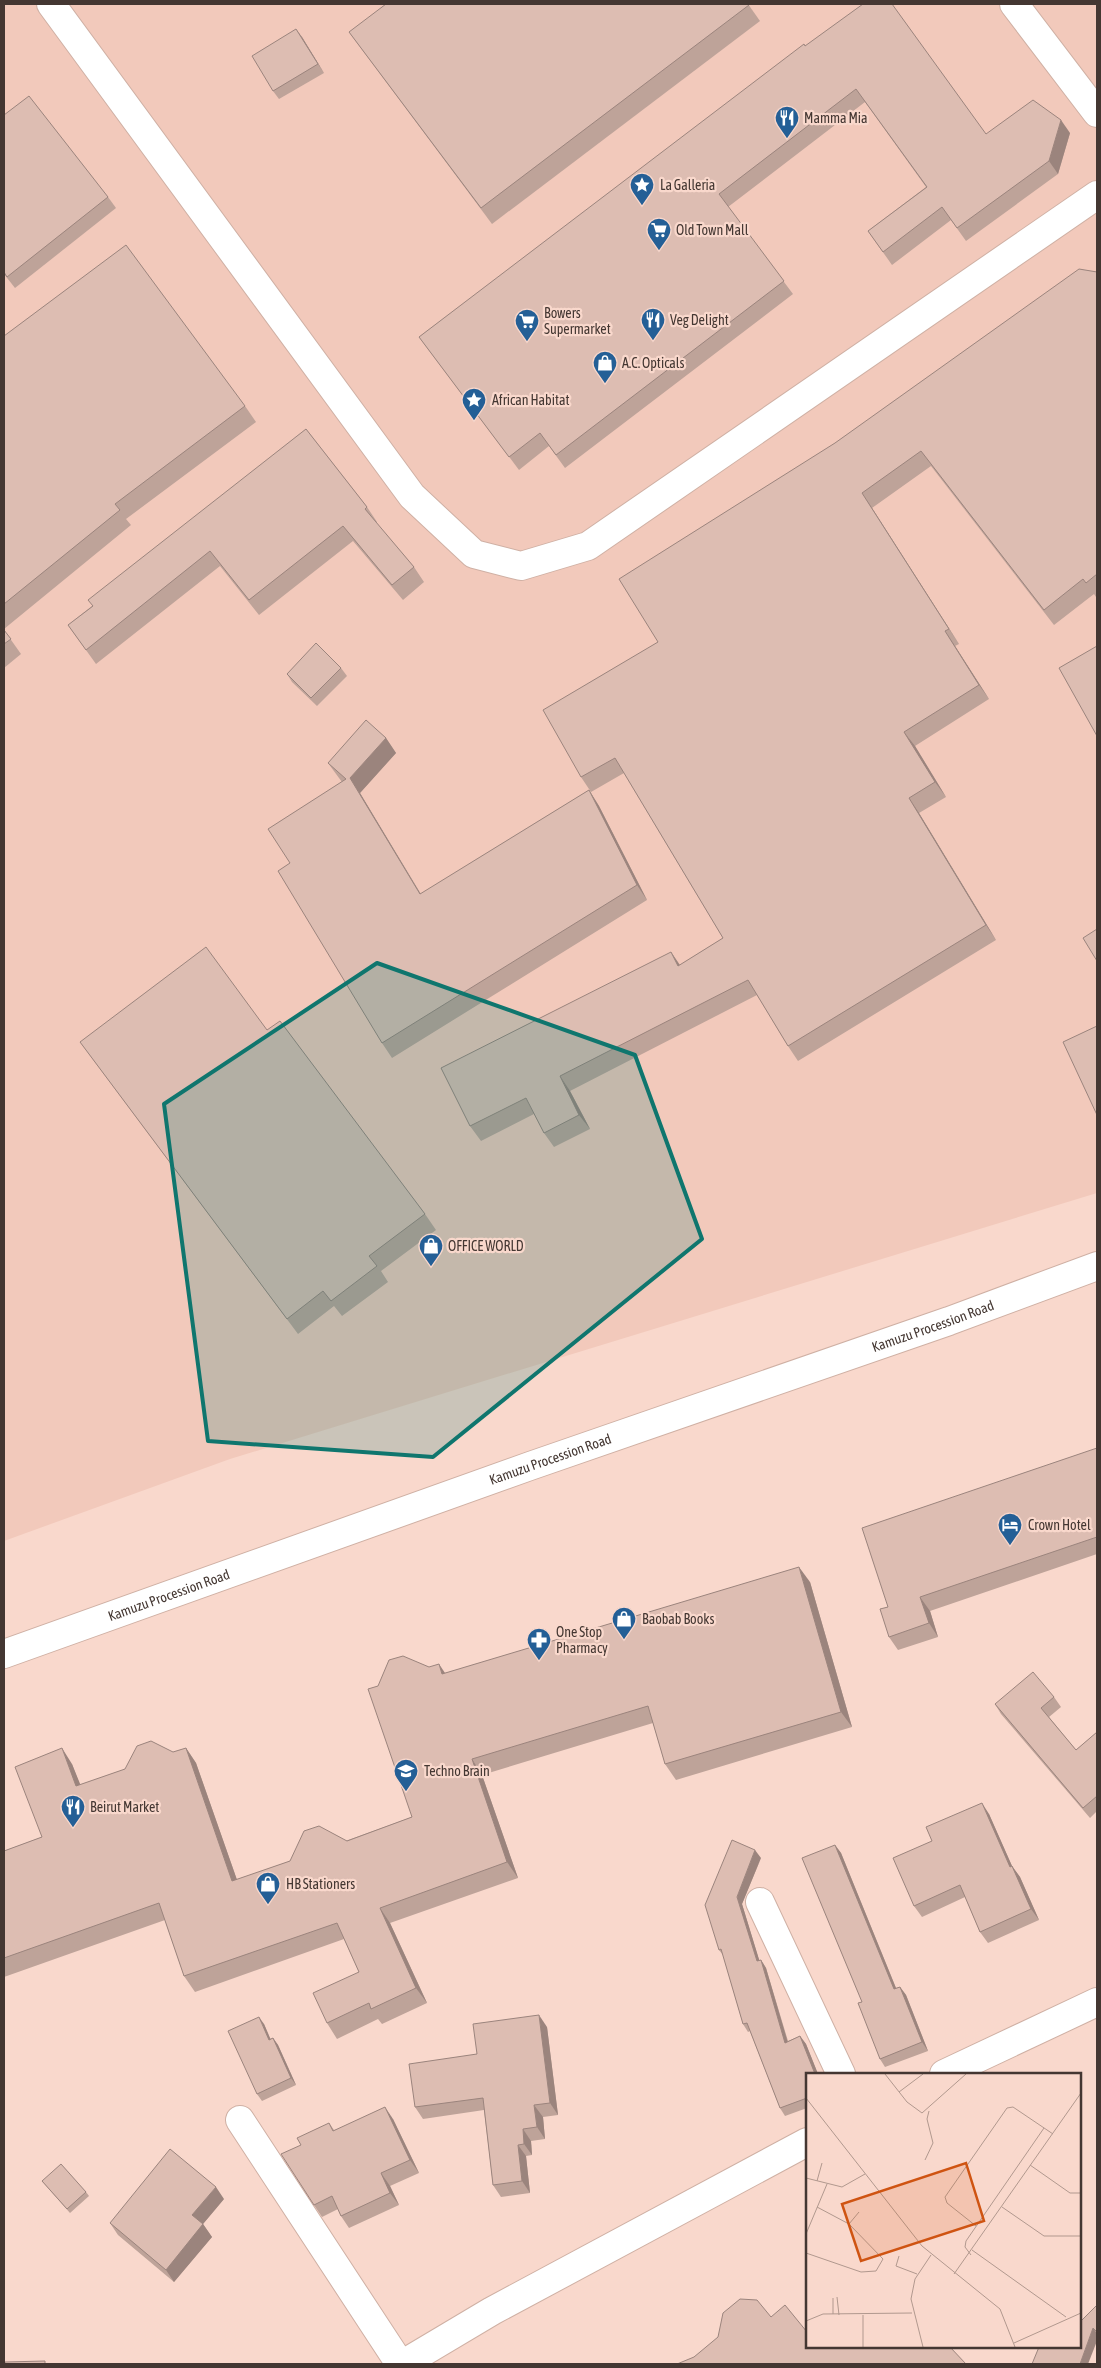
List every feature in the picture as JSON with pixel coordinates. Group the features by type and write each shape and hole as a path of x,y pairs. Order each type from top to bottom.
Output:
{"main road":[{"path":"51,4 412,496 474,554 521,566 588,546 1097,195"},
{"path":"1014,4 1097,113"},
{"name":"Kamuzu Procession Road","path":"4,1654 530,1466 949,1321 1097,1266"},
{"path":"760,1902 841,2073"},
{"path":"946,2073 1097,2002"},
{"path":"240,2120 402,2364 492,2311 806,2143"}],"highlighted area":[{"path":"377,963 635,1055 702,1239 433,1457 208,1441 164,1104"}],"shaded area":[{"path":"4,4 1097,4 1097,1193 230,1459 4,1541"}],"building":[{"path":"386,4 749,5 481,208 349,32"},
{"name":"Old Town Mall","path":"863,4 892,4 986,134 1033,100 1061,120 1049,161 957,228 942,207 883,252 868,231 927,187 856,89 719,194 784,281 556,455 540,433 509,457 419,337 804,44 805,46"},
{"path":"296,29 318,64 273,91 252,56"},
{"path":"29,96 108,197 7,277 4,272 4,115"},
{"path":"126,245 245,406 115,504 120,510 4,604 4,336"},
{"path":"1079,269 1097,272 1097,574 1086,583 1083,579 1044,610 921,451 862,493 949,629 945,631 979,685 904,732 935,782 909,798 986,925 788,1046 748,980 560,1076 579,1115 544,1133 526,1098 470,1126 441,1068 671,952 678,966 723,938 615,758 581,777 543,710 658,642 619,579 835,443"},
{"path":"306,429 367,507 365,509 414,567 392,585 343,526 249,600 210,551 86,650 68,625 93,606 88,600"},
{"path":"4,630 11,639 4,644"},
{"path":"316,643 341,668 311,698 287,674"},
{"path":"1097,646 1097,736 1059,668"},
{"path":"366,720 386,738 350,778 420,894 589,790 637,885 382,1043 278,871 290,863 268,829 346,779 328,763"},
{"path":"1097,929 1097,961 1083,938"},
{"path":"206,947 267,1030 280,1021 425,1214 369,1256 377,1266 331,1301 323,1291 287,1319 80,1042"},
{"path":"1097,1026 1097,1115 1063,1042"},
{"path":"1097,1448 1097,1537 920,1597 929,1623 889,1637 880,1609 888,1607 862,1528"},
{"path":"799,1567 841,1712 665,1764 648,1706 472,1759 507,1862 380,1908 416,1988 371,2009 369,2003 327,2023 313,1993 359,1972 337,1923 184,1976 159,1903 4,1958 4,1851 42,1837 15,1767 62,1748 76,1786 125,1769 137,1746 151,1741 173,1752 186,1748 232,1881 290,1861 304,1831 319,1826 347,1841 412,1817 368,1689 378,1686 389,1660 403,1656 429,1667 439,1664 442,1674"},
{"path":"1033,1672 1054,1697 1041,1708 1076,1750 1097,1732 1097,1796 1083,1808 995,1704"},
{"path":"982,1803 1031,1909 980,1932 960,1885 914,1906 893,1858 932,1841 926,1827"},
{"path":"732,1840 755,1850 737,1897 757,1961 761,1960 785,2043 800,2036 815,2073 806,2073 806,2098 780,2108 747,2023 743,2024 721,1949 719,1950 705,1905"},
{"path":"835,1845 894,1989 900,1987 922,2042 880,2059 858,2003 862,2002 802,1858"},
{"path":"539,2015 550,2103 534,2105 537,2127 523,2129 524,2144 518,2145 522,2181 493,2185 483,2098 415,2107 409,2064 477,2054 473,2024"},
{"path":"259,2017 269,2040 273,2038 291,2078 257,2094 228,2031"},
{"path":"385,2107 410,2160 381,2173 390,2193 341,2216 332,2196 314,2205 281,2154 301,2145 297,2138 329,2123 333,2131"},
{"path":"170,2149 216,2187 192,2215 203,2224 166,2270 110,2223"},
{"path":"61,2164 86,2192 67,2209 42,2181"},
{"path":"740,2299 757,2300 771,2317 785,2305 806,2331 806,2348 951,2348 966,2364 677,2364 694,2357 718,2337 723,2313"},
{"path":"1097,2305 1097,2332 1093,2328 1080,2364 1032,2364 1039,2348 1081,2348 1081,2321"},
{"path":"45,2361 45,2364 5,2364 5,2362"}],"place":[{"name":"Mamma Mia","path":"787,139"},
{"name":"La Galleria","path":"642,206"},
{"name":"Old Town Mall","path":"659,251"},
{"name":"Veg Delight","path":"653,341"},
{"name":"Bowers Supermarket","path":"527,342"},
{"name":"A.C. Opticals","path":"605,384"},
{"name":"African Habitat","path":"474,421"},
{"name":"OFFICE WORLD","path":"431,1267"},
{"name":"Crown Hotel","path":"1010,1546"},
{"name":"Baobab Books","path":"624,1640"},
{"name":"One Stop Pharmacy","path":"539,1661"},
{"name":"Techno Brain","path":"406,1792"},
{"name":"Beirut Market","path":"73,1828"},
{"name":"HB Stationers","path":"268,1905"}]}
